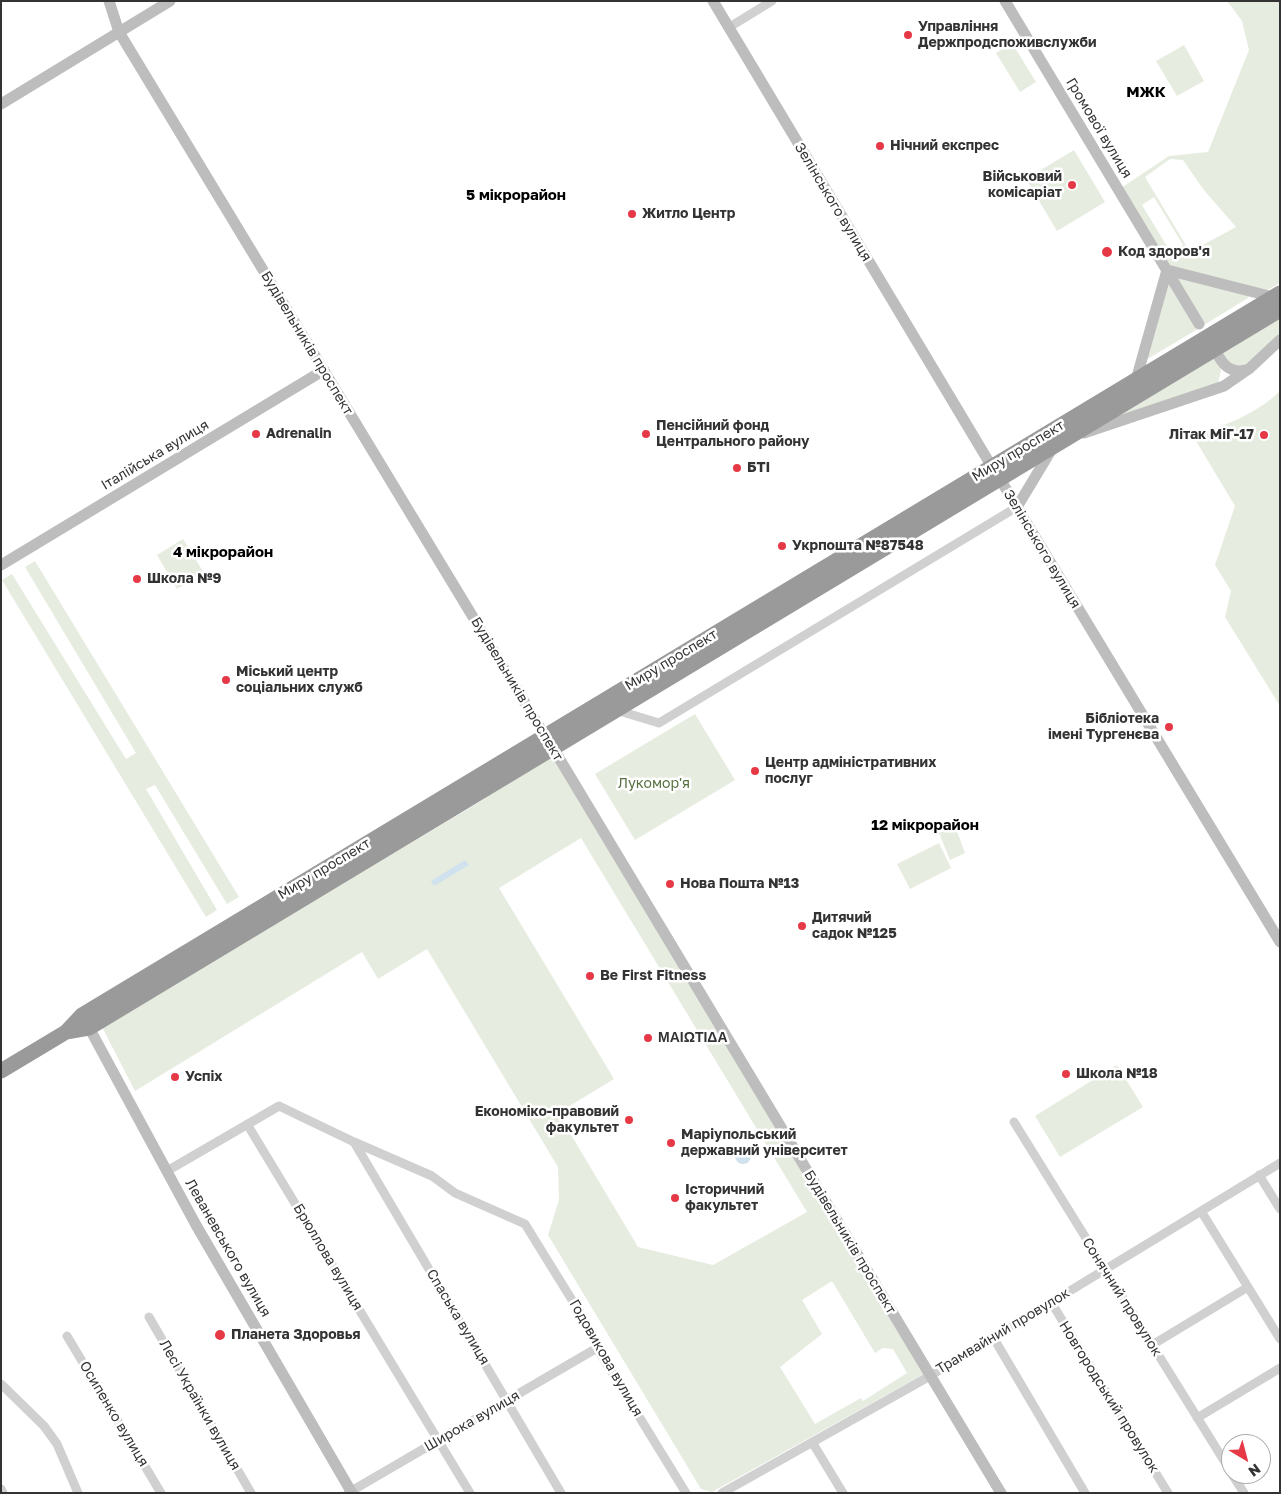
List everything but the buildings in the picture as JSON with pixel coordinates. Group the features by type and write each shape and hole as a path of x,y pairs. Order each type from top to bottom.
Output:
{"highway":[{"name":"Миру проспект","path":"549,742 616,710 996,473 1136,380 1277,300"},
{"name":"Миру проспект","path":"1,1071 996,473 1059,443 1277,300"}],"street":[{"name":"Будівельників проспект","path":"109,1 119,32 1001,1493"},
{"path":"1,104 170,1"},
{"name":"Зелінського вулиця","path":"712,1 1280,942"},
{"path":"728,28 772,1"},
{"name":"Громової вулиця","path":"1005,1 1199,324"},
{"path":"1136,380 1167,270 1277,300"},
{"path":"616,710 659,723 1017,507 1059,443 1214,390 1250,368 1280,340"},
{"path":"1214,390 1224,378 1222,361 1235,371 1250,368"},
{"name":"Італійська вулиця","path":"1,565 324,370"},
{"name":"Леваневського вулиця","path":"86,1021 167,1171 350,1492"},
{"path":"167,1171 279,1106 354,1142"},
{"name":"Сонячний провулок","path":"1014,1122 1221,1456"},
{"name":"Брюллова вулиця","path":"248,1124 470,1493"},
{"name":"Годовикова вулиця","path":"354,1142 432,1176 455,1193 526,1224 593,1334 597,1348 686,1493"},
{"name":"Спаська вулиця","path":"354,1142 508,1400 561,1493"},
{"name":"Трамвайний провулок","path":"722,1493 930,1376 1280,1163"},
{"path":"1260,1175 1280,1209"},
{"path":"1201,1211 1280,1339"},
{"path":"1152,1345 1248,1287"},
{"name":"Новгородський провулок","path":"1051,1302 1168,1493"},
{"name":"Лесі Українки вулиця","path":"149,1317 251,1493"},
{"name":"Осипенко вулиця","path":"67,1336 161,1493"},
{"path":"993,1337 1085,1493"},
{"name":"Широка вулиця","path":"350,1492 597,1348"},
{"path":"1197,1418 1280,1368"},
{"path":"1,1384 44,1426 57,1444 78,1493"},
{"path":"812,1442 843,1493"},
{"path":"737,1484 744,1493"}],"green space":[{"path":"1227,1 1280,1 1280,283 1264,292 1168,267 1121,188 1169,156 1208,152 1249,50 1242,21","holes":["1170,159 1183,160 1203,189 1236,227 1190,252 1145,177","1154,197 1183,245 1171,253 1142,205"]},
{"path":"1012,43 1036,82 1020,92 996,53"},
{"path":"1184,45 1204,81 1177,96 1156,61"},
{"path":"1074,150 1105,202 1057,231 1026,179"},
{"path":"1174,276 1249,295 1248,298 1204,325"},
{"path":"1168,278 1198,329 1149,358 1145,357"},
{"path":"1280,317 1280,336 1249,365 1232,367 1220,353"},
{"path":"1216,356 1221,370 1218,383 1102,425"},
{"path":"1280,391 1280,706 1225,617 1231,591 1215,565 1235,506 1196,441 1199,435 1252,412"},
{"path":"183,539 204,573 177,589 157,555"},
{"path":"35,561 239,897 227,904 155,785 146,789 217,910 206,917 2,580 12,574 126,759 136,753 25,567"},
{"name":"Лукомор'я","path":"695,714 735,780 635,840 595,774"},
{"path":"552,754 924,1374 712,1492 701,1489 548,1235 559,1200 558,1167 427,949 378,979 362,952 135,1091 102,1027 478,803","holes":["581,838 807,1212 713,1265 638,1247 558,1113 614,1079 499,888","832,1281 875,1353 883,1348 893,1349 907,1373 863,1401 861,1398 815,1424 780,1367 822,1334 802,1300"]},
{"path":"955,826 965,853 950,860 939,833"},
{"path":"939,843 951,868 910,889 897,864"},
{"path":"1117,1065 1143,1107 1060,1157 1035,1116"}],"water":[{"path":"465,860 469,865 434,886 431,881"},
{"path":"743,1148 749,1150 751,1156 749,1162 743,1164 737,1162 735,1156 737,1150"}],"place":[{"name":"Управління Держпродспоживслужби","path":"908,35"},
{"name":"Нічний експрес","path":"880,146"},
{"name":"Військовий комісаріат","path":"1072,185"},
{"name":"Житло Центр","path":"632,214"},
{"name":"Код здоров'я","path":"1107,252"},
{"name":"Adrenalin","path":"256,434"},
{"name":"Пенсійний фонд Центрального району","path":"646,434"},
{"name":"Літак МіГ-17","path":"1264,435"},
{"name":"БТІ","path":"737,468"},
{"name":"Укрпошта №87548","path":"782,546"},
{"name":"Школа №9","path":"137,579"},
{"name":"Міський центр соціальних служб","path":"226,680"},
{"name":"Бібліотека імені Тургенєва","path":"1169,727"},
{"name":"Центр адміністративних послуг","path":"755,771"},
{"name":"Нова Пошта №13","path":"670,884"},
{"name":"Дитячий садок №125","path":"802,926"},
{"name":"Be First Fitness","path":"590,976"},
{"name":"ΜΑΙΩΤΙΔΑ","path":"648,1038"},
{"name":"Школа №18","path":"1066,1074"},
{"name":"Успіх","path":"175,1077"},
{"name":"Економіко-правовий факультет","path":"629,1120"},
{"name":"Маріупольський державний університет","path":"671,1143"},
{"name":"Історичний факультет","path":"675,1198"},
{"name":"Планета Здоровья","path":"220,1335"}],"district":[{"name":"МЖК","path":"1146,92"},
{"name":"5 мікрорайон","path":"516,195"},
{"name":"4 мікрорайон","path":"223,552"},
{"name":"12 мікрорайон","path":"925,825"}]}
